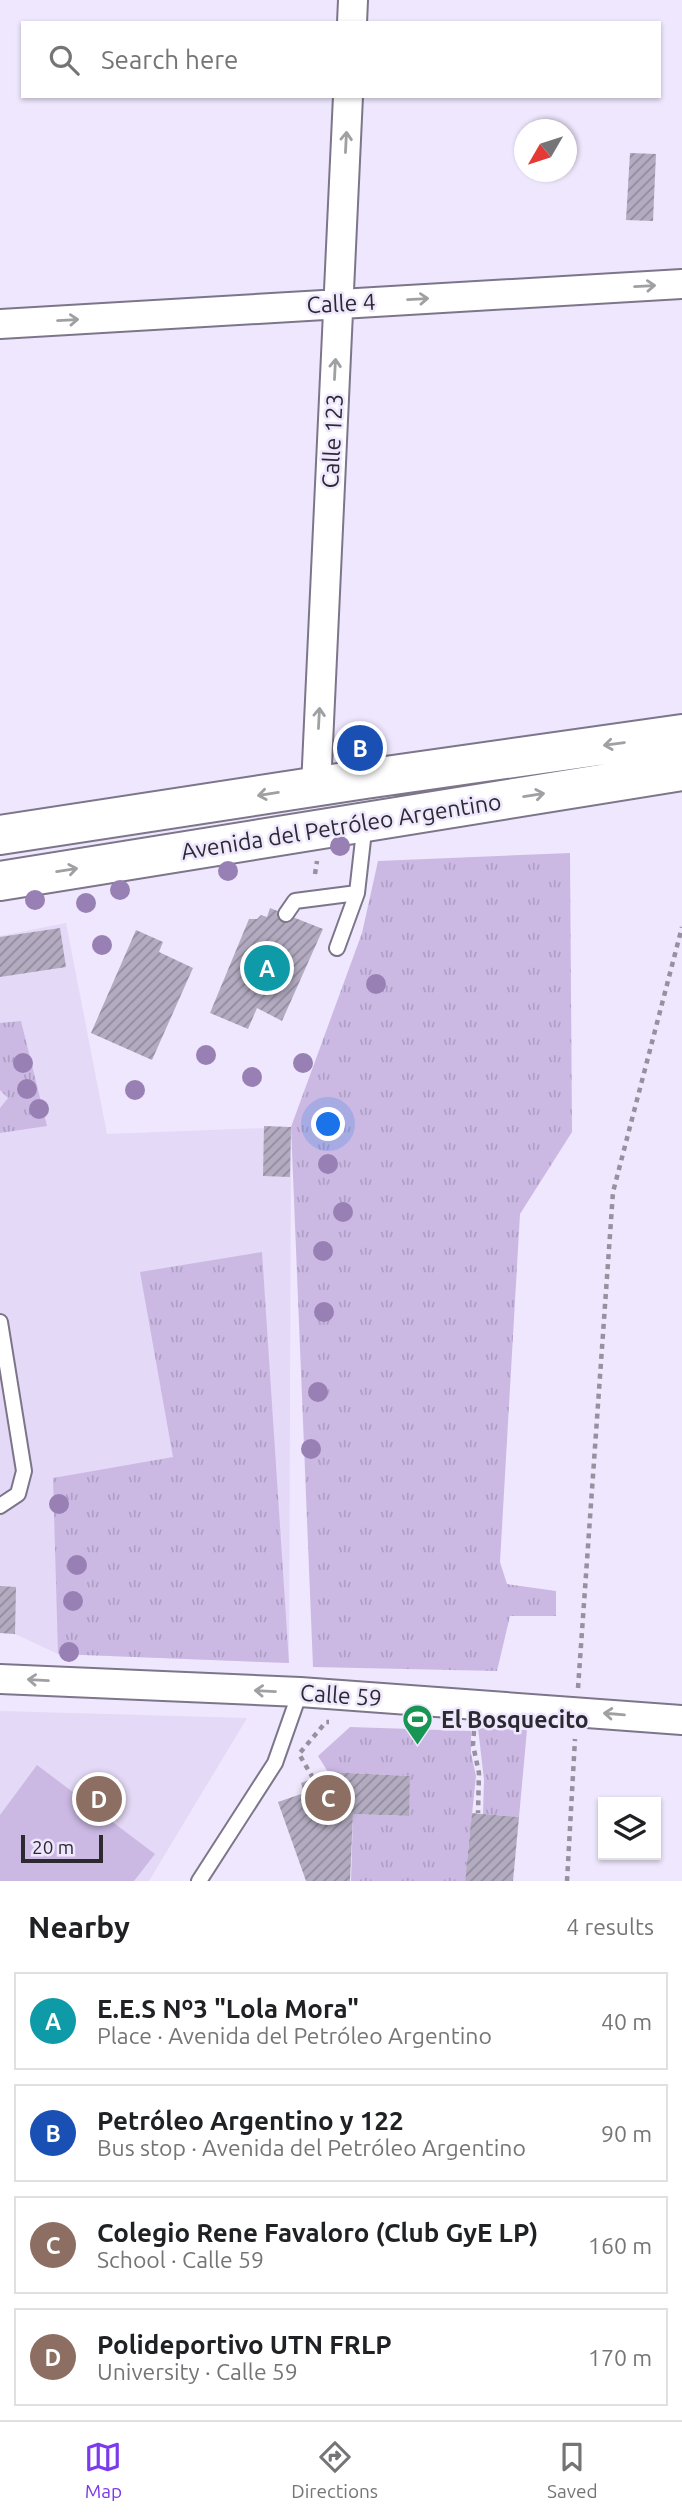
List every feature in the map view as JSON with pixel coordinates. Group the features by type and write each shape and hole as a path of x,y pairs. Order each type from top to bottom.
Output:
{"main road":[{"name":"Avenida del Petróleo Argentino","path":"0,835 682,734"},
{"name":"Avenida del Petróleo Argentino","path":"0,881 682,771"}],"street":[{"path":"352,21 353,0"},
{"name":"Calle 123","path":"316,787 348,98"},
{"name":"Calle 4","path":"0,324 682,284"},
{"name":"Calle 59","path":"0,1679 300,1692 682,1720"}],"lane":[{"path":"337,948 357,893 365,821"},
{"path":"286,914 295,901 357,893"},
{"path":"0,1322 24,1471 18,1494 0,1506"},
{"path":"199,1881 275,1762 300,1692"}],"path":[{"path":"567,1881 613,1192 682,928"},
{"path":"313,1778 299,1754 326,1722 340,1723"},
{"path":"478,1728 474,1728 473,1745 479,1773 478,1813"}],"shaded area":[{"path":"66,923 107,1134 291,1127 289,1663 58,1654 15,1634 0,1633 0,936"},
{"path":"0,1711 247,1718 149,1881 0,1881"}],"green space":[{"path":"570,853 572,1132 520,1214 500,1562 507,1584 556,1591 556,1616 510,1616 497,1671 313,1667 291,1127 362,933 378,861"},
{"path":"21,1021 47,1126 0,1133 0,1108 8,1098 0,1090 0,1023"},
{"path":"262,1252 289,1663 58,1654 53,1478 173,1457 140,1272"},
{"path":"350,1727 471,1731 471,1753 476,1776 465,1881 351,1881 353,1814 408,1816 410,1776 328,1772 318,1756"},
{"path":"478,1728 527,1730 519,1817 483,1814 484,1780"},
{"path":"37,1765 155,1854 134,1881 0,1881 0,1815"}],"building":[{"path":"630,153 656,154 653,221 626,220"},
{"path":"270,908 323,929 282,1021 257,1008 248,1029 210,1013 249,919 257,919 261,915 267,917"},
{"path":"60,928 66,967 0,977 0,937"},
{"path":"136,930 163,942 159,952 193,968 152,1060 91,1033"},
{"path":"264,1126 291,1127 290,1177 263,1176"},
{"path":"0,1586 16,1587 15,1634 0,1633"},
{"path":"329,1772 410,1776 409,1816 353,1814 350,1881 306,1881 278,1802 304,1793 301,1783"},
{"path":"472,1813 519,1817 513,1881 465,1881"}],"place":[{"name":"Petróleo Argentino y 122","path":"360,748"},
{"name":"E.E.S Nº3 \"Lola Mora\"","path":"267,968"},
{"name":"El Bosquecito","path":"418,1746"},
{"name":"Colegio Rene Favaloro (Club GyE LP)","path":"328,1798"},
{"name":"Polideportivo UTN FRLP","path":"99,1799"}]}
